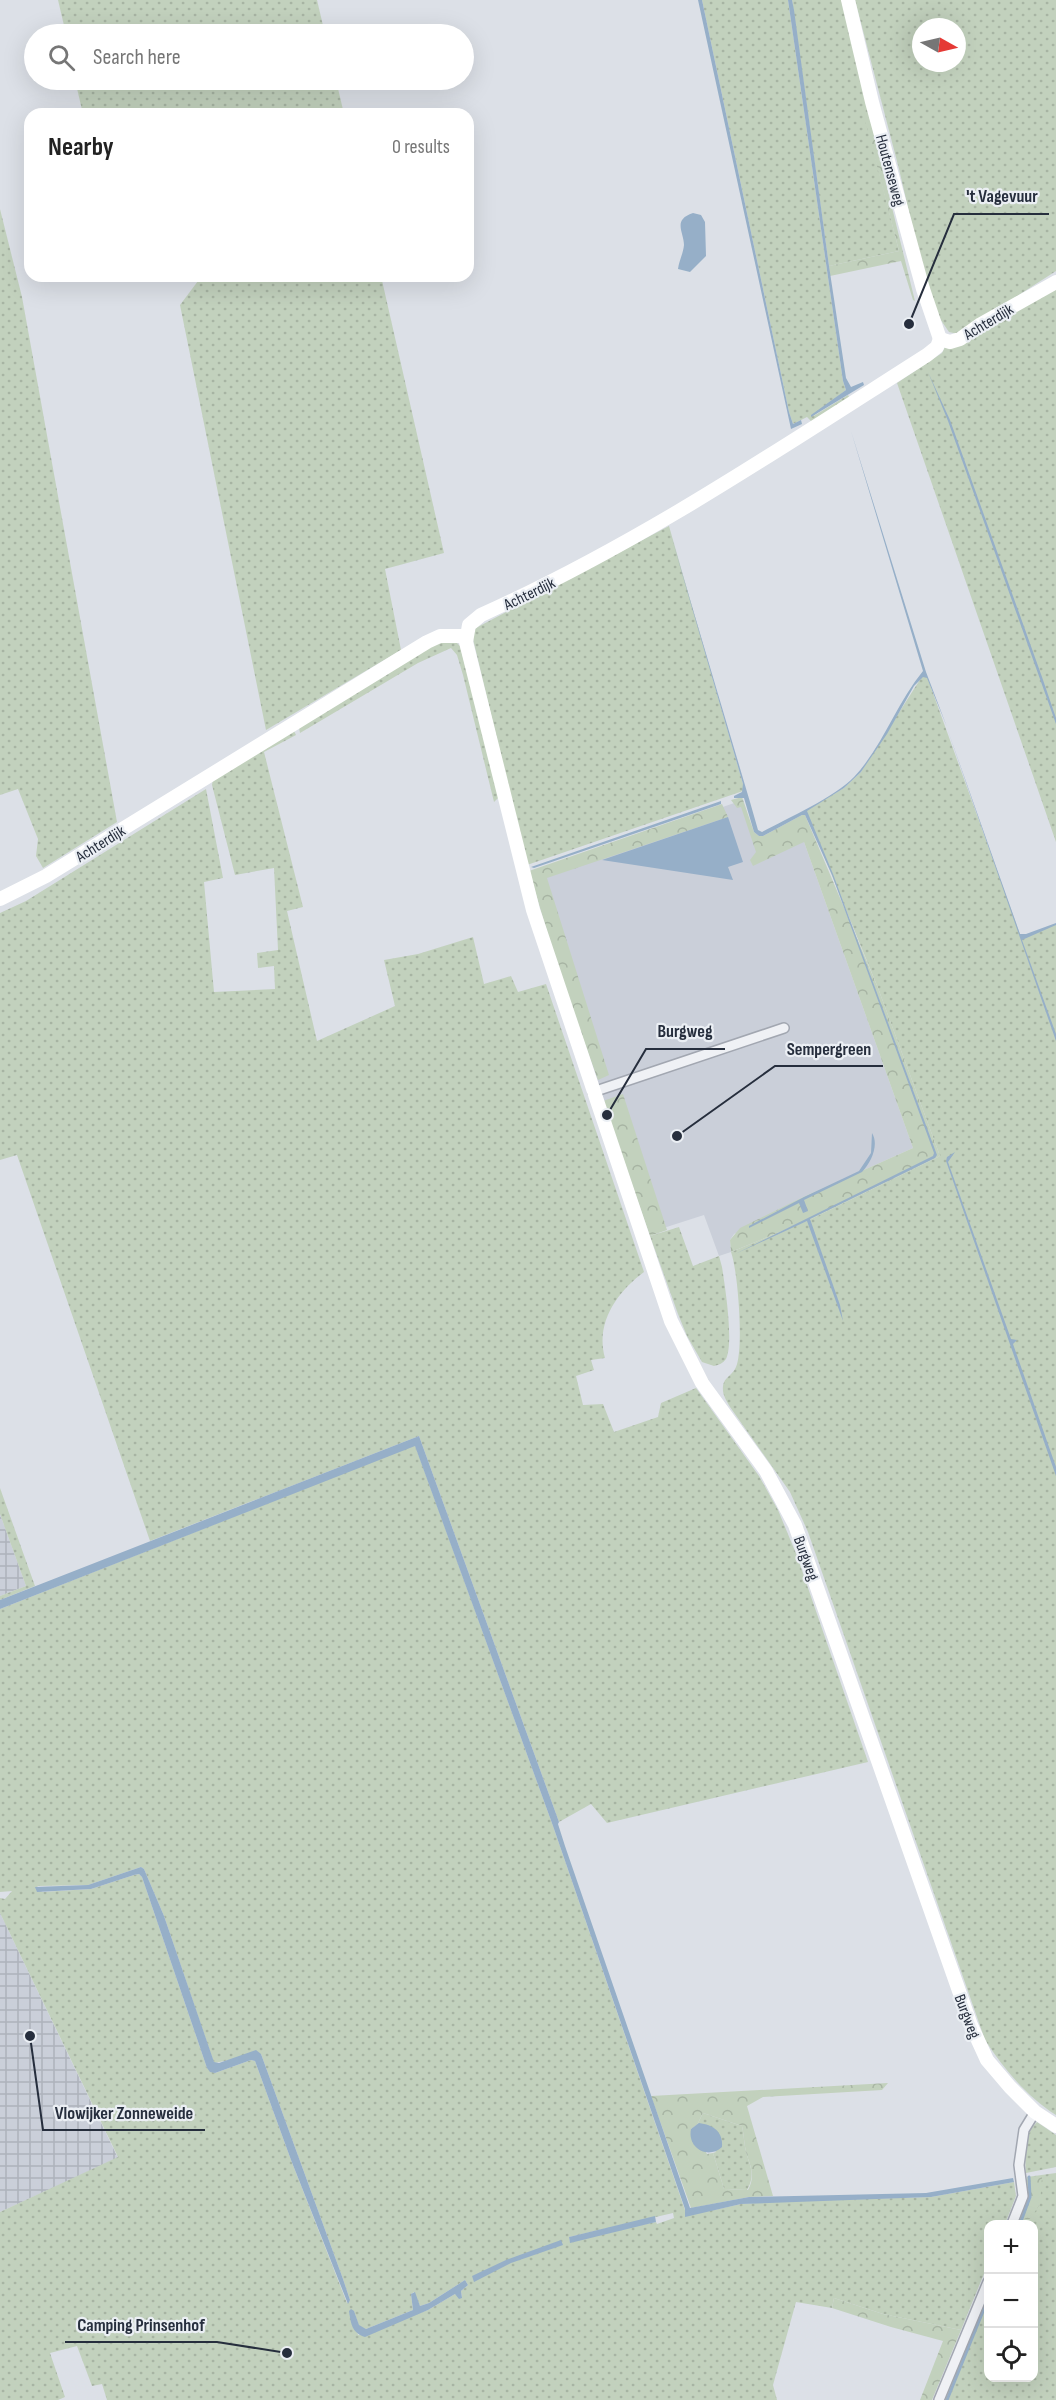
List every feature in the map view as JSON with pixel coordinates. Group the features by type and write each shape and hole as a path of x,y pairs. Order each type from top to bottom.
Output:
{"main road":[{"name":"Houtenseweg","path":"849,0 872,102 923,289 940,339"},
{"name":"Achterdijk","path":"0,899 46,876 427,642 440,636 466,636 469,625 482,615 592,562 668,519 762,462 927,355 937,347 940,339 950,342 960,339 981,324 1056,282"},
{"name":"Burgweg","path":"466,636 533,910 671,1322 702,1383 766,1471 795,1525 970,2025 987,2060 1035,2112 1056,2126"}],"street":[{"path":"593,1092 784,1028"},
{"path":"1014,2220 1023,2196 1019,2165 1024,2130 1035,2112"},
{"path":"939,2400 984,2292"}],"shaded area":[{"path":"743,800 754,837 804,842 913,1148 801,1198 734,1234 730,1240 731,1252 719,1256 704,1215 651,1232 603,1101 534,872"},
{"path":"0,1514 26,1586 0,1596"},
{"path":"0,1913 118,2158 0,2212"}],"green space":[{"path":"58,0 317,0 323,24 64,24"},
{"path":"702,0 788,0 846,390 812,417 848,395 850,399 813,423 807,417 793,424 789,412"},
{"path":"792,0 842,0 870,118 866,121 899,251 829,266"},
{"path":"855,0 1056,0 1056,271 958,334 949,332 934,310 899,169"},
{"path":"77,90 338,90 343,108 82,108"},
{"path":"870,118 915,301 901,261 830,276 829,266 899,251 865,120"},
{"path":"0,209 22,297 117,822 43,868 36,856 38,839 18,789 0,795"},
{"path":"197,282 382,282 444,553 385,569 401,650 266,730 180,305"},
{"path":"1056,288 1056,842 897,383 942,353 946,345"},
{"path":"669,526 743,784 743,791 527,865 473,639 474,629"},
{"path":"455,641 460,646 500,796 494,802 463,675 457,655 451,648 418,663 300,733 299,728 426,648 441,642"},
{"path":"924,668 1021,937 1056,924 1056,2115 1035,2100 1017,2082 985,2040 808,1532 790,1492 730,1407 723,1389 725,1380 736,1367 740,1344 738,1292 731,1252 809,1220 940,1156 878,988 806,812 844,788 861,772 921,678"},
{"path":"294,731 296,735 264,752 303,907 287,911 317,1041 395,1006 384,960 418,954 473,937 484,984 511,976 518,992 546,984 644,1272 625,1289 611,1309 603,1333 605,1358 591,1360 594,1370 576,1376 583,1405 603,1404 614,1432 658,1417 661,1403 696,1388 759,1476 778,1510 797,1556 868,1762 607,1823 591,1804 559,1822 419,1436 150,1541 17,1155 0,1160 0,913 26,901 206,789 223,878 204,882 214,992 275,989 274,966 258,968 257,953 278,950 274,868 235,875 212,785 213,779"},
{"path":"742,797 754,832 759,836 805,815 878,988 940,1156 809,1220 731,1252 730,1240 740,1228 913,1148 804,842 753,866 750,860 756,852 741,807 737,808 731,800"},
{"path":"722,804 728,817 547,878 609,1075 598,1080 561,978 529,871"},
{"path":"623,1094 667,1230 650,1236 603,1101"},
{"path":"679,1227 693,1266 719,1256 722,1267 729,1341 726,1359 716,1366 702,1362 687,1336 650,1236"},
{"path":"415,1445 553,1826 685,2210 714,2210 741,2204 766,2202 931,2197 1014,2182 1016,2196 1007,2220 984,2220 984,2274 961,2330 883,2314 834,2298 832,2308 796,2302 773,2385 777,2400 107,2400 102,2384 92,2386 77,2346 50,2353 65,2397 58,2400 0,2400 0,2212 118,2157 0,1913 0,1898 5,1899 12,1891 0,1892 0,1609","holes":["141,1867 144,1869 164,1916 214,2063 261,2054 343,2279 350,2300 347,2303 255,2061 251,2060 215,2073 207,2068 142,1877 139,1874 134,1875 91,1889 42,1892 37,1886 88,1885","673,2213 674,2218 657,2224 656,2222 570,2242 569,2237","465,2280 468,2285 461,2291 462,2297 455,2294 428,2310 358,2335 354,2311 359,2326 366,2329 413,2310 411,2294 414,2292 420,2306 429,2303"]},
{"path":"0,1488 35,1586 0,1600 0,1596 26,1586 0,1514"},
{"path":"888,2083 882,2090 763,2097 747,2106 773,2196 749,2197 691,2208 651,2096","holes":["703,2113 742,2126 752,2180 748,2190 724,2189 713,2153 707,2154 691,2129 697,2125"]},
{"path":"703,2113 742,2126 751,2171 750,2185 747,2190 724,2189 713,2153 716,2152 697,2125"},
{"path":"1037,2122 1056,2135 1056,2167 1026,2173 1027,2139"},
{"path":"1056,2173 1056,2400 944,2400 984,2303 984,2382 1038,2382 1038,2220 1018,2220 1027,2196 1027,2177"},
{"path":"1042,2177 1040,2204 1030,2219 1023,2219 1031,2199 1031,2178"},
{"path":"834,2298 883,2314 961,2330 932,2400 920,2400 943,2341 832,2308"}],"water":[{"path":"698,0 702,0 789,412 793,424 801,420 802,424 791,429"},
{"path":"788,0 792,0 794,10 846,378 851,387 863,382 864,385 811,417 846,390"},
{"path":"693,213 701,215 705,222 706,256 690,272 678,269 684,245 681,223"},
{"path":"928,372 950,420 1042,677 1056,724 948,421"},
{"path":"851,431 926,672 947,727 927,678 923,677 914,686 887,734 861,772 844,788 807,811 833,874 937,1155 810,1219 840,1305 843,1321 807,1221 735,1254 933,1156 934,1153 832,875 805,815 759,836 754,832 744,798 734,798 742,792 743,784 670,532 758,830 762,832 823,800 854,777 873,752 923,671"},
{"path":"947,728 1020,934 1056,923 1022,940 1056,1034 1056,1041"},
{"path":"721,801 721,804 534,868 531,867"},
{"path":"728,817 743,862 728,867 733,880 602,860"},
{"path":"872,1133 875,1148 869,1163 862,1172 804,1200 808,1211 803,1213 799,1203 749,1228 804,1197 859,1171 871,1153"},
{"path":"955,1152 948,1162 1011,1339 1017,1340 1013,1344 1056,1467 1056,1476 946,1161 947,1157"},
{"path":"419,1436 559,1822 565,1846 690,2208 749,2197 926,2193 1013,2178 1014,2182 931,2197 741,2204 685,2217 685,2209 553,1826 415,1446 0,1609 0,1600"},
{"path":"141,1867 144,1869 164,1916 214,2062 219,2063 256,2050 261,2054 343,2279 350,2300 348,2304 255,2061 251,2060 215,2073 210,2072 207,2068 142,1877 139,1874 134,1875 91,1889 37,1892 35,1887 88,1885"},
{"path":"699,2123 709,2125 719,2133 722,2147 716,2151 705,2152 695,2146 692,2142 691,2129"},
{"path":"655,2216 656,2222 570,2243 569,2237"},
{"path":"561,2240 563,2245 511,2263 474,2282 472,2276 506,2260"},
{"path":"465,2280 468,2285 461,2291 462,2298 459,2299 455,2294 428,2310 365,2337 357,2333 353,2327 349,2311 351,2309 359,2325 366,2329 413,2310 411,2294 415,2292 420,2306 429,2303"}],"waterway":[{"path":"1021,2220 1030,2197 1029,2177"},
{"path":"947,2400 984,2309"}],"place":[{"name":"'t Vagevuur","path":"909,324"},
{"name":"Burgweg","path":"607,1115"},
{"name":"Sempergreen","path":"677,1136"},
{"name":"Vlowijker Zonneweide","path":"30,2036"},
{"name":"Camping Prinsenhof","path":"287,2353"}]}
